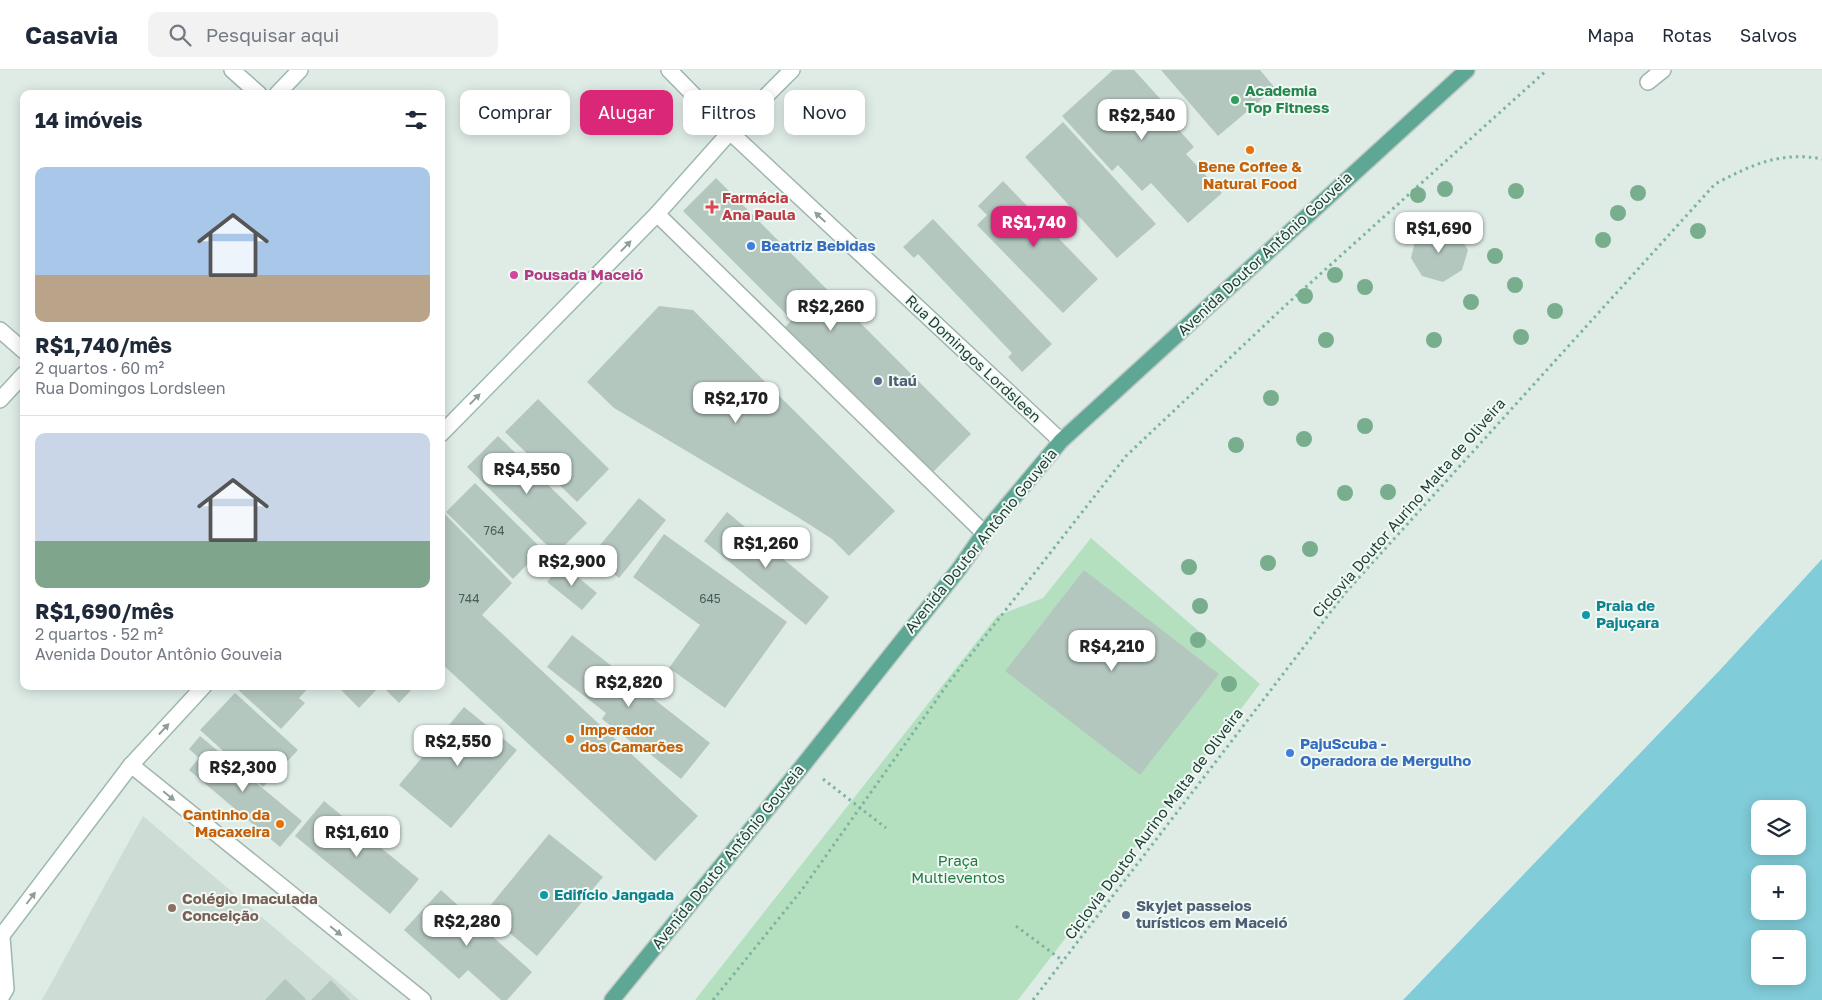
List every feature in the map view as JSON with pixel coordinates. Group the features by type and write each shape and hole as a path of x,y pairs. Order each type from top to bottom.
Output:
{"main road":[{"name":"Avenida Doutor Antônio Gouveia","path":"612,1000 804,764 959,569 984,533 1060,441 1467,70"}],"street":[{"path":"232,70 254,90"},
{"path":"281,90 300,70"},
{"name":"Rua Domingos Lordsleen","path":"668,70 688,90"},
{"path":"772,90 792,70"},
{"path":"1648,82 1663,70"},
{"path":"445,430 657,214 727,135"},
{"name":"Rua Domingos Lordsleen","path":"733,135 1060,441"},
{"path":"657,214 984,533"},
{"path":"0,330 20,348"},
{"path":"0,400 20,378"},
{"path":"0,999 6,989 1,938 131,765 200,690"},
{"path":"131,765 423,1000"}],"path":[{"path":"713,1000 801,891 947,685 1126,456 1287,304 1547,70"},
{"name":"Ciclovia Doutor Aurino Malta de Oliveira","path":"1033,1000 1346,592 1715,184 1750,166 1791,156 1822,159"},
{"path":"804,764 886,828"},
{"path":"1016,926 1063,961"}],"shaded area":[{"name":"Colégio Imaculada Conceição","path":"143,816 359,1000 42,1000"}],"green space":[{"name":"Praça Multieventos","path":"1091,538 1260,684 1018,1000 695,1000 997,616 1043,598"}],"water":[{"path":"1822,559 1822,1000 1403,1000 1720,670"}],"building":[{"path":"1113,70 1134,70 1176,116 1171,121 1194,147 1186,154 1222,193 1188,223 1151,183 1142,191 1118,165 1112,171 1062,116"},
{"path":"1161,70 1260,70 1275,88 1218,136"},
{"path":"1063,122 1156,224 1117,258 1025,157"},
{"name":"Itaú","path":"716,178 971,434 930,475 784,328 792,320 683,211"},
{"path":"1003,181 1098,279 1063,313 977,225 987,215 978,206"},
{"path":"933,219 1052,344 1022,372 1008,357 1012,353 918,254 914,258 903,247"},
{"path":"1435,225 1456,231 1468,250 1462,270 1443,282 1422,276 1411,258 1416,237"},
{"path":"659,306 693,310 895,511 849,556 832,539 796,516 614,408 587,382"},
{"path":"538,399 609,469 577,502 505,432"},
{"path":"498,436 587,523 556,554 467,467"},
{"path":"475,483 542,549 513,579 446,512"},
{"path":"639,498 666,520 619,578 591,556"},
{"path":"727,512 829,597 806,625 704,541"},
{"name":"Imperador dos Camarões","path":"445,514 512,583 482,615 698,816 655,861 445,667"},
{"path":"664,534 787,622 725,708 669,668 700,625 633,577"},
{"path":"562,564 597,593 582,610 547,582"},
{"path":"1084,570 1219,674 1140,775 1005,671"},
{"path":"572,635 710,743 681,779 650,754 654,750 643,742 639,748 602,719 606,713 547,667"},
{"path":"238,690 306,690 299,698 305,703 281,729"},
{"path":"341,690 376,690 359,708"},
{"path":"386,690 411,690 399,703"},
{"path":"235,693 298,750 263,787 200,730"},
{"path":"464,707 517,750 451,828 399,785"},
{"path":"200,736 302,821 280,847 189,770 199,758 189,749"},
{"path":"324,801 419,879 390,914 295,836"},
{"name":"Edifício Jangada","path":"549,834 603,877 537,956 485,912"},
{"path":"441,890 532,972 507,1000 501,1000 468,970 459,979 404,930"},
{"path":"285,979 306,999 265,1000"},
{"path":"331,980 350,1000 311,1000"}],"place":[{"name":"Academia Top Fitness","path":"1235,100"},
{"name":"Bene Coffee & Natural Food","path":"1250,150"},
{"name":"Farmácia Ana Paula","path":"712,207"},
{"name":"Beatriz Bebidas","path":"751,246"},
{"name":"Pousada Maceió","path":"514,275"},
{"name":"Itaú","path":"878,381"},
{"name":"Praia de Pajuçara","path":"1586,615"},
{"name":"Imperador dos Camarões","path":"570,739"},
{"name":"PajuScuba - Operadora de Mergulho","path":"1290,753"},
{"name":"Cantinho da Macaxeira","path":"280,824"},
{"name":"Edifício Jangada","path":"544,895"},
{"name":"Colégio Imaculada Conceição","path":"172,908"},
{"name":"Skyjet passeios turísticos em Maceió","path":"1126,915"}]}
